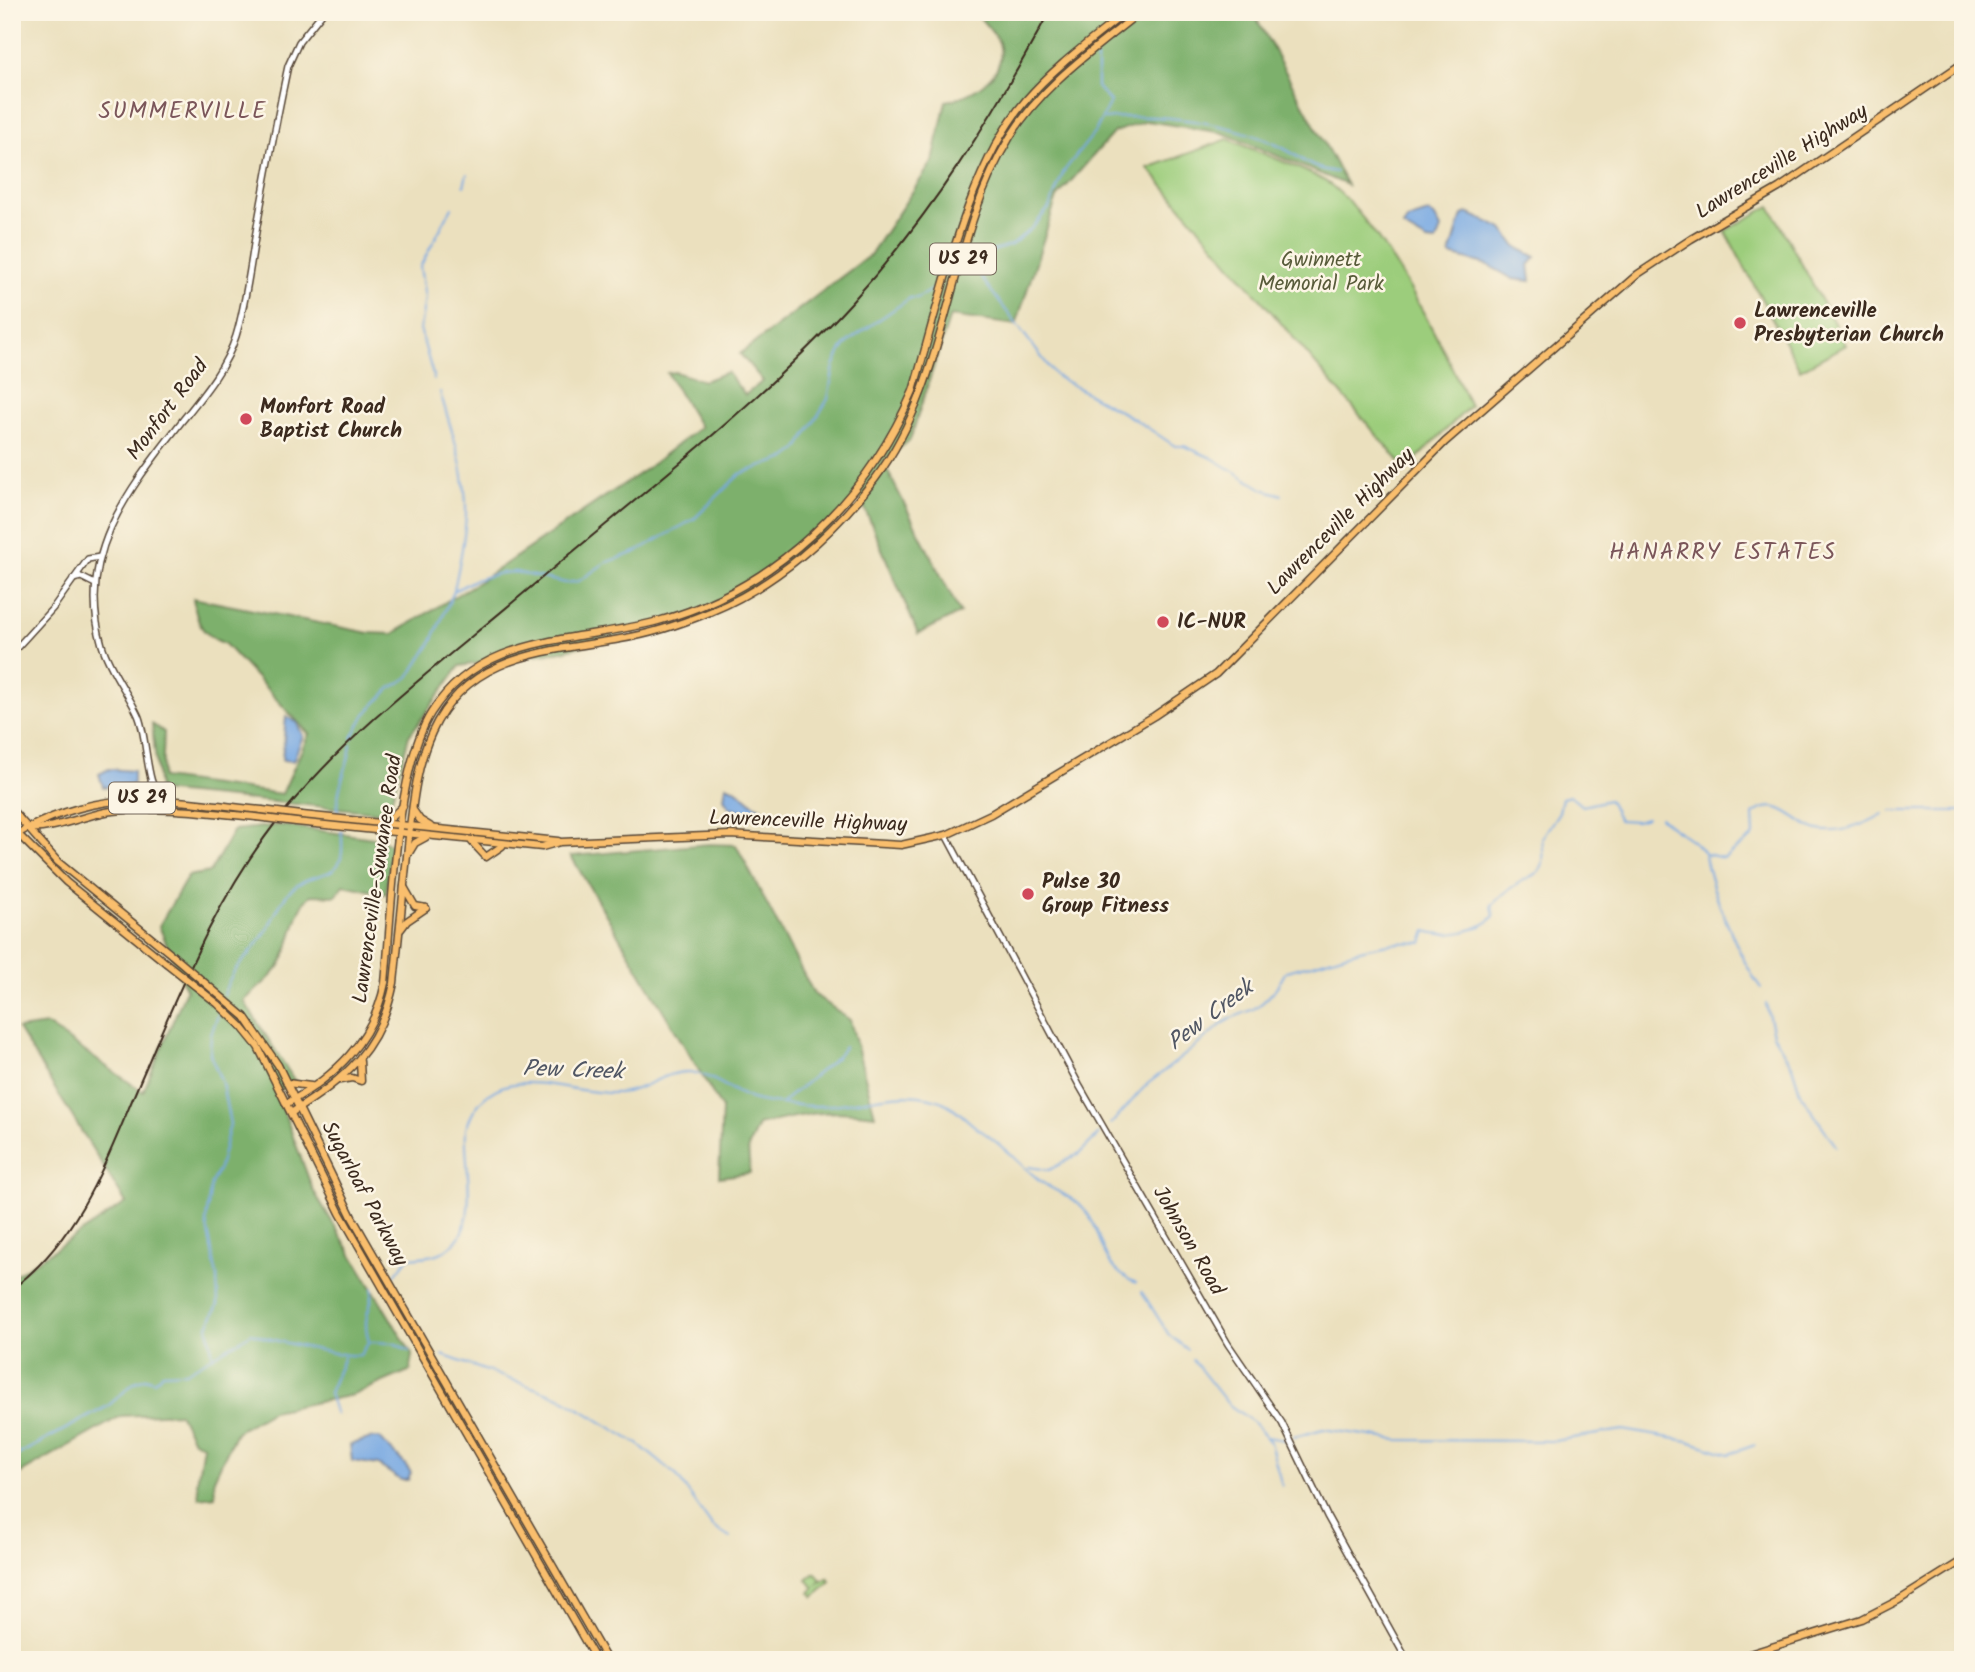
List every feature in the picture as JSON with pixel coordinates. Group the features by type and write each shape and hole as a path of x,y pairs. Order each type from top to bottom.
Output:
{"main road":[{"name":"Lawrenceville-Suwanee Road","path":"286,1104 316,1085 356,1051 378,1011 385,983 404,803 416,746 431,713 446,693 471,670 500,654 538,642 661,620 708,603 753,579 801,545 839,509 869,471 902,416 984,165 1026,101 1052,72 1126,12"},
{"name":"Lawrenceville-Suwanee Road","path":"361,1058 372,1044 391,1000 410,826 426,746 441,714 467,685 508,660 652,632 713,611 791,564 845,516 877,476 922,394 981,200 1009,139 1051,86 1140,12"},
{"name":"Lawrenceville Highway","path":"14,833 46,817 79,807 142,798 560,842 730,835 886,846 946,835 991,814 1198,688 1233,657 1445,442 1639,274 1691,239 1779,188 1963,63"},
{"path":"708,603 713,611"},
{"path":"577,637 579,646"},
{"path":"446,693 453,699"},
{"path":"384,823 397,815 404,803"},
{"path":"413,809 419,820 435,828"},
{"name":"Sugarloaf Parkway","path":"12,810 48,851 245,1017 265,1041 352,1217 607,1660"},
{"name":"Lawrenceville Highway","path":"28,828 39,830 101,812 132,810 256,817 510,845 542,847 560,842"},
{"path":"48,851 47,832 58,823"},
{"path":"383,832 395,842 398,852"},
{"name":"Sugarloaf Parkway","path":"14,833 66,882 218,1004 258,1047 345,1221 596,1660"},
{"path":"407,858 415,843 427,837"},
{"path":"470,841 486,857 500,846 510,845"},
{"path":"399,933 407,921 426,908 415,906 409,900 404,885"},
{"path":"338,1081 351,1078 361,1080 361,1058"},
{"path":"291,1113 338,1081 361,1058"},
{"path":"286,1083 300,1087 316,1085"},
{"path":"1730,1660 1862,1619 1899,1600 1963,1560"}],"street":[{"name":"Monfort Road","path":"163,799 156,795 151,782 148,749 141,723 102,644 95,613 95,584 100,557 116,513 130,488 210,385 235,338 288,66 299,42 323,12"},
{"path":"12,653 53,608 88,559 100,557"},
{"path":"73,579 81,577 95,584"},
{"path":"142,798 151,782"},
{"name":"Johnson Road","path":"946,835 1079,1085 1228,1344 1282,1423 1327,1516 1406,1660"}],"green space":[{"path":"975,12 1253,12 1347,185 1223,133 1147,121 1114,132 1057,197 1016,325 950,316 910,440 883,462 960,613 918,634 859,495 838,521 719,612 562,651 460,666 409,736 388,813 159,791 152,724 164,732 162,778 282,794 309,734 225,644 205,632 198,621 193,598 369,633 393,634 483,579 646,469 700,427 667,373 675,372 704,381 727,372 745,395 763,381 740,354 870,255 933,161 946,101 966,95 993,74 1001,54 999,43"},
{"name":"Gwinnett Memorial Park","path":"1228,139 1322,179 1351,204 1410,288 1444,351 1470,406 1406,469 1148,168"},
{"path":"1770,206 1846,345 1800,370 1725,231"},
{"path":"279,825 381,839 391,845 386,894 344,885 335,896 311,895 301,908 280,966 244,1001 296,1083 276,1091 313,1190 412,1354 411,1370 353,1395 272,1411 236,1432 214,1479 215,1496 199,1498 197,1482 203,1445 193,1441 179,1413 121,1416 12,1478 12,1277 126,1203 18,1029 47,1025 143,1092 186,990 159,926 188,876 210,872 234,830"},
{"path":"709,844 736,845 814,994 850,1020 875,1115 844,1112 816,1114 758,1125 748,1148 750,1173 719,1177 722,1109 571,856"},
{"path":"815,1573 822,1581 817,1586 828,1578 831,1582 814,1597 810,1592 815,1588 807,1580"}],"water":[{"path":"1428,213 1435,217 1441,229 1436,242 1427,241 1403,227 1407,220"},
{"path":"1468,213 1503,229 1516,247 1536,257 1529,265 1531,281 1513,279 1488,265 1450,255 1462,215"},
{"path":"286,716 297,723 303,736 293,761 282,760"},
{"path":"109,769 133,771 133,784 103,787 99,774"},
{"path":"726,785 764,809 762,816 729,807 724,798"},
{"path":"380,1438 405,1464 411,1473 408,1480 401,1480 378,1465 352,1461 350,1445"}],"waterway":[{"path":"1098,12 1099,19"},
{"path":"969,267 990,252 1011,245 1032,228 1049,208 1064,171 1095,132 1110,102 1097,87 1097,58"},
{"path":"1104,119 1172,118 1219,126 1263,139 1313,166 1336,172"},
{"path":"464,186 467,174"},
{"path":"434,379 420,329 425,298 420,267 452,207"},
{"path":"973,267 1056,376 1136,420 1175,446 1184,446 1212,458 1263,489 1282,495"},
{"path":"352,738 365,714 391,688 409,677 431,643 454,591 474,580 501,573 515,572 566,583 579,581 605,563 636,552 694,519 740,474 786,458 797,450 828,399 834,366 850,340 910,298 917,298 938,286"},
{"path":"440,392 458,452 466,498 462,552 454,590"},
{"path":"338,812 338,795 351,744"},
{"name":"Pew Creek","path":"1110,1124 1145,1086 1221,1025 1264,1001 1277,987 1286,971 1371,947 1422,943 1426,931 1453,934 1472,930 1488,922 1494,916 1492,905 1511,888 1540,870 1543,860 1542,838 1559,812 1562,798 1570,796 1582,806 1609,800 1619,820 1636,821 1646,818"},
{"name":"Pew Creek","path":"1660,817 1695,843 1705,854 1724,858 1754,836 1753,814 1764,808 1782,810 1807,825 1826,831 1856,827 1883,814"},
{"name":"Pew Creek","path":"1892,811 1963,811"},
{"path":"224,995 231,977 260,941 290,891 300,883 335,868 340,861 341,830"},
{"path":"1705,855 1727,924 1761,988"},
{"path":"1766,1004 1773,1034 1792,1066 1801,1095 1836,1146"},
{"path":"213,1357 208,1326 218,1305 217,1277 206,1221 211,1183 219,1169 230,1124 222,1083 210,1054 211,1034 220,1010"},
{"path":"783,1102 838,1056 844,1047"},
{"name":"Pew Creek","path":"394,1276 408,1258 440,1253 454,1243 463,1231 469,1198 466,1128 478,1105 493,1091 511,1084 532,1083 618,1093 671,1075 689,1072 706,1076 752,1099 773,1103 827,1106 912,1095 945,1103 999,1144 1043,1183 1079,1204 1090,1218 1114,1267 1136,1283"},
{"name":"Pew Creek","path":"1029,1167 1049,1170 1080,1153 1099,1134"},
{"name":"Pew Creek","path":"12,1458 108,1406 135,1382 146,1378 154,1381 163,1373 186,1372 252,1333 339,1354 360,1355 369,1342 366,1318 373,1288"},
{"path":"1142,1292 1169,1335 1187,1349"},
{"path":"370,1342 394,1343 409,1351"},
{"path":"442,1355 560,1397 638,1444 676,1475 712,1526 730,1538"},
{"path":"336,1415 329,1393 344,1357"},
{"path":"1193,1360 1228,1404 1253,1422 1270,1442 1282,1486"},
{"path":"1294,1437 1323,1429 1398,1440 1554,1441 1623,1430 1688,1441 1729,1454 1755,1445"},
{"path":"1267,1437 1285,1440"}],"railway":[{"path":"12,1289 37,1267 58,1243 92,1189 206,936 241,872 284,812 339,752 369,724 734,417 851,303 908,235 959,164 1006,89 1049,12"}],"place":[{"name":"Lawrenceville Presbyterian Church","path":"1740,323"},
{"name":"Monfort Road Baptist Church","path":"246,419"},
{"name":"IC-NUR","path":"1163,622"},
{"name":"Pulse 30 Group Fitness","path":"1028,894"}],"district":[{"name":"SUMMERVILLE","path":"183,112"},
{"name":"HANARRY ESTATES","path":"1723,553"}]}
